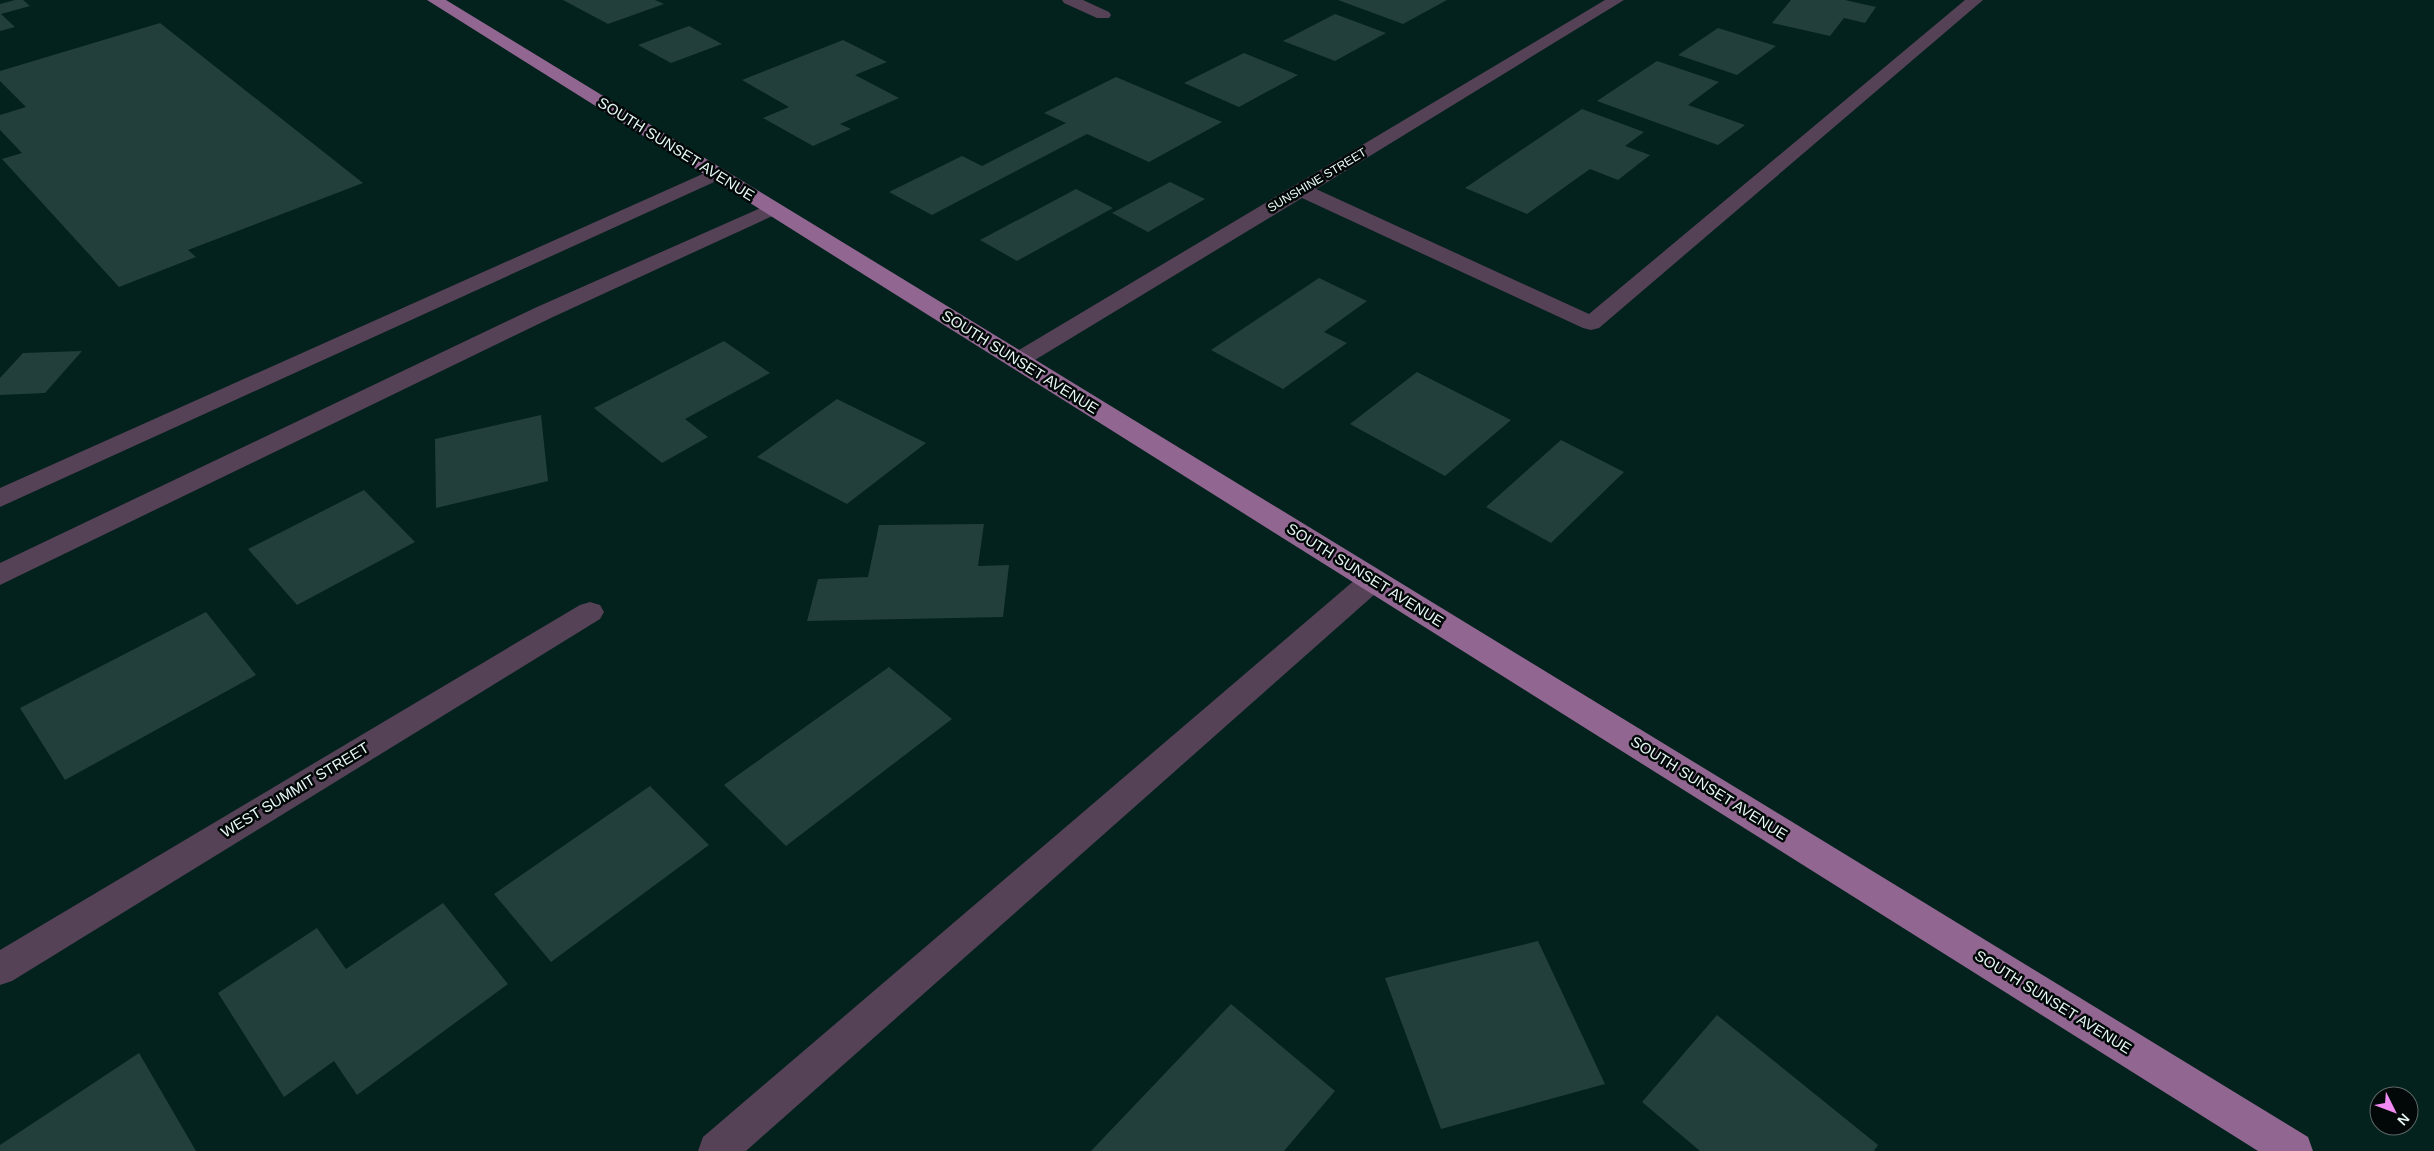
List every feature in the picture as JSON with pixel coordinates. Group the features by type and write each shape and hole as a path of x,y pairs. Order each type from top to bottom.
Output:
{"main road":[{"name":"SOUTH SUNSET AVENUE","path":"435,0 2294,1151"}],"street":[{"path":"1070,0 1103,15"},
{"name":"SUNSHINE STREET","path":"1018,361 1616,0"},
{"path":"1301,190 1591,323 1975,0"},
{"path":"0,498 716,174"},
{"path":"0,575 544,312 772,209"},
{"path":"716,1151 1373,580"},
{"name":"WEST SUMMIT STREET","path":"0,969 590,612"}],"building":[{"path":"23,0 30,6 1,14 15,27 0,31 0,4"},
{"path":"563,0 655,0 664,4 608,24"},
{"path":"1338,0 1447,0 1403,24"},
{"path":"1791,0 1845,0 1876,7 1865,23 1844,18 1830,36 1772,23"},
{"path":"1335,14 1386,33 1335,61 1283,41"},
{"path":"160,23 363,183 188,250 196,257 119,287 2,159 22,153 0,130 0,115 26,107 0,81 0,71"},
{"path":"689,26 722,44 671,63 638,45"},
{"path":"1718,28 1776,46 1737,75 1678,55"},
{"path":"843,40 887,62 855,75 899,98 840,124 851,129 813,146 763,118 789,107 742,80"},
{"path":"1244,53 1298,75 1239,107 1184,83"},
{"path":"1657,61 1719,82 1688,105 1745,125 1718,145 1597,101"},
{"path":"1116,77 1222,122 1149,162 1087,134 932,215 889,192 962,156 982,166 1066,123 1044,113"},
{"path":"1582,109 1644,132 1625,146 1650,155 1618,180 1590,169 1527,214 1465,188"},
{"path":"1170,182 1205,199 1148,232 1112,213"},
{"path":"1076,189 1113,208 1017,261 980,240"},
{"path":"1319,278 1367,301 1324,332 1347,343 1283,389 1211,350"},
{"path":"724,341 770,373 685,419 708,437 662,463 594,408"},
{"path":"82,351 45,393 0,395 0,378 23,353"},
{"path":"1417,372 1511,420 1445,476 1350,424"},
{"path":"837,399 926,443 847,504 757,457"},
{"path":"541,415 548,481 436,508 435,439"},
{"path":"1561,440 1624,472 1551,543 1486,507"},
{"path":"364,490 415,542 297,605 248,549"},
{"path":"984,524 978,566 1009,565 1003,617 807,621 818,579 868,577 879,525"},
{"path":"206,612 256,675 65,780 20,708"},
{"path":"889,667 952,719 786,846 724,785"},
{"path":"650,786 709,845 551,962 494,894"},
{"path":"443,903 508,984 357,1095 334,1061 284,1097 218,993 317,928 346,969"},
{"path":"1538,941 1605,1084 1441,1129 1385,978"},
{"path":"1231,1004 1335,1091 1284,1151 1091,1151"},
{"path":"1717,1015 1878,1145 1874,1151 1700,1151 1642,1102"},
{"path":"139,1053 196,1151 0,1151 0,1145"}]}
